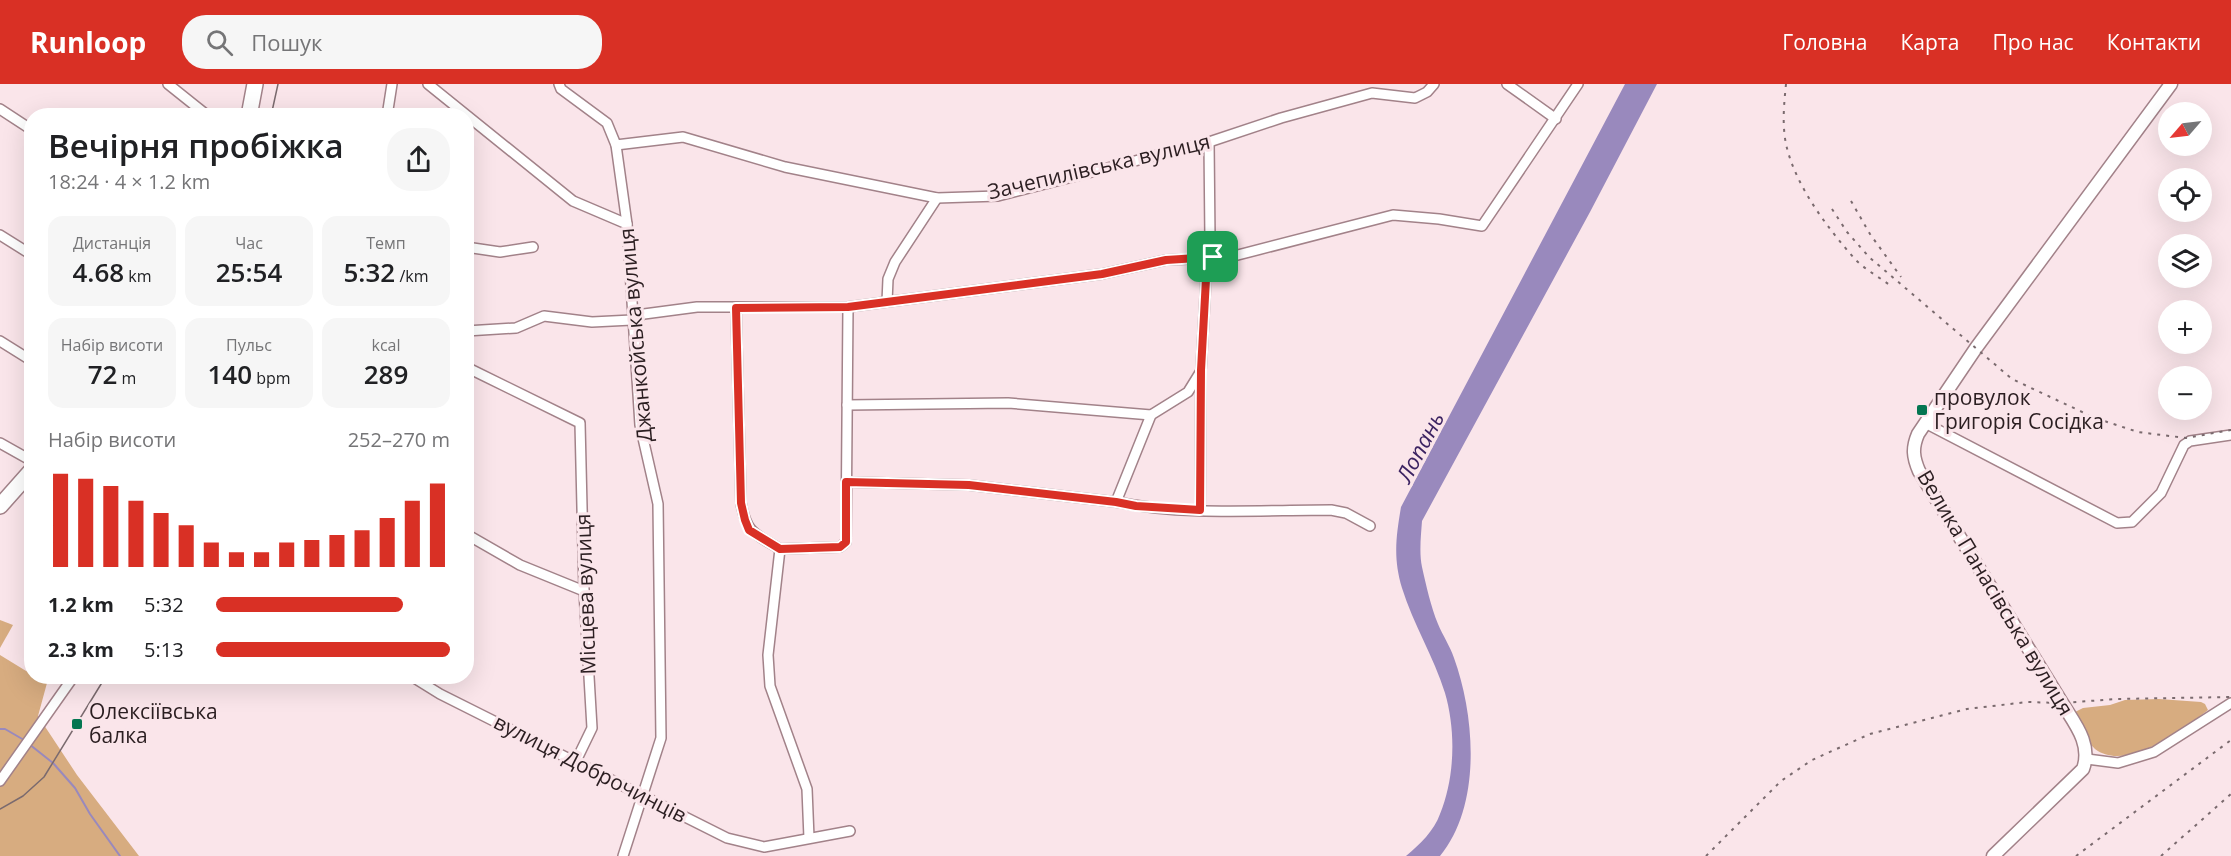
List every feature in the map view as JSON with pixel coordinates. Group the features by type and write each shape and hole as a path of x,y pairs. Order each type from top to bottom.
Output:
{"main road":[{"path":"250,108 255,84"},
{"path":"0,506 24,479"}],"street":[{"path":"168,84 198,108"},
{"path":"388,108 392,84"},
{"path":"428,84 458,108"},
{"name":"Джанкойська вулиця","path":"559,84 561,89 607,123 616,145 627,224 640,425 658,504 661,738 623,856"},
{"name":"Зачепилівська вулиця","path":"616,145 683,137 785,166 937,198 998,196 1209,142 1281,118 1372,93 1415,98 1427,92 1434,84"},
{"path":"1507,84 1556,119"},
{"path":"474,331 516,328 544,316 592,322 632,320 644,314 697,307 848,307 1102,274 1166,260 1230,257 1393,215 1482,226 1578,84"},
{"name":"Велика Панасівська вулиця","path":"2087,759 2083,739 2073,721 1919,471 1913,457 1913,444 1982,340 2171,84"},
{"path":"0,110 24,125"},
{"path":"474,121 573,201 627,224"},
{"path":"1200,510 1201,370 1206,279 1213,257 1210,240 1209,142"},
{"path":"887,302 888,279 895,262 937,198"},
{"path":"0,235 24,250"},
{"path":"474,248 500,252 533,247"},
{"path":"736,308 741,503 749,530 780,549 840,547 846,542 848,307"},
{"path":"0,341 24,355"},
{"path":"847,405 1008,403 1151,415 1188,393 1201,370"},
{"name":"Місцева вулиця","path":"474,371 580,423 584,591 592,728 576,761"},
{"path":"1116,502 1151,415"},
{"path":"1925,423 2117,523 2132,522 2161,493 2184,445 2190,441 2231,435"},
{"path":"0,443 24,456"},
{"path":"846,482 969,485 1136,506 1200,510 1332,510 1346,513 1370,526"},
{"path":"474,539 520,565 584,591"},
{"path":"780,549 768,655 770,686 807,789 810,838"},
{"path":"0,781 68,684"},
{"name":"вулиця Доброчинців","path":"424,684 727,838 763,852"},
{"path":"1994,856 2071,782 2083,769 2087,759 2118,763 2154,752 2231,702"},
{"path":"763,852 810,838 850,831"}],"shaded area":[{"path":"1625,84 1657,84 1422,521 1420,550 1422,567 1435,617 1452,654 1461,681 1467,706 1471,760 1463,812 1454,835 1440,856 1406,856 1430,832 1440,814 1449,785 1452,738 1445,693 1399,577 1396,548 1401,507"},
{"path":"0,620 13,625 0,648"},
{"path":"0,655 24,670 24,684 47,684 38,716 77,775 139,856 0,856"},
{"path":"2159,699 2201,702 2208,710 2154,746 2122,756 2108,755 2095,749 2073,713 2083,708 2110,705 2125,700"}],"waterway":[{"path":"0,729 5,729 24,740"},
{"path":"29,744 53,763 75,788 90,814 120,856"}],"tram line":[{"path":"273,108 278,84"},
{"path":"0,809 23,796 44,777 101,684"}],"railway":[{"path":"1786,84 1785,136 1796,175 1823,219 1854,258 1891,286"},
{"path":"1851,201 1870,234 1901,277"},
{"path":"1832,209 1847,232 1869,257 2012,379 2095,418 2138,432 2186,438 2231,430"},
{"path":"1706,856 1781,781 1812,760 1870,734 1967,709 2027,702 2062,703 2117,699 2231,697"},
{"path":"2076,856 2231,740"},
{"path":"2161,856 2231,794"}],"place":[{"name":"провулок Григорія Сосідка","path":"1922,410"},
{"name":"Олексіївська балка","path":"77,724"}],"route":[{"path":"1213,257 1206,279 1201,370 1200,510 1136,506 969,485 846,482 846,542 840,547 780,549 749,530 741,503 736,308 848,307 1102,274 1166,260 1213,257"}],"water label":[{"name":"Лопань","path":"1420,447"}]}
